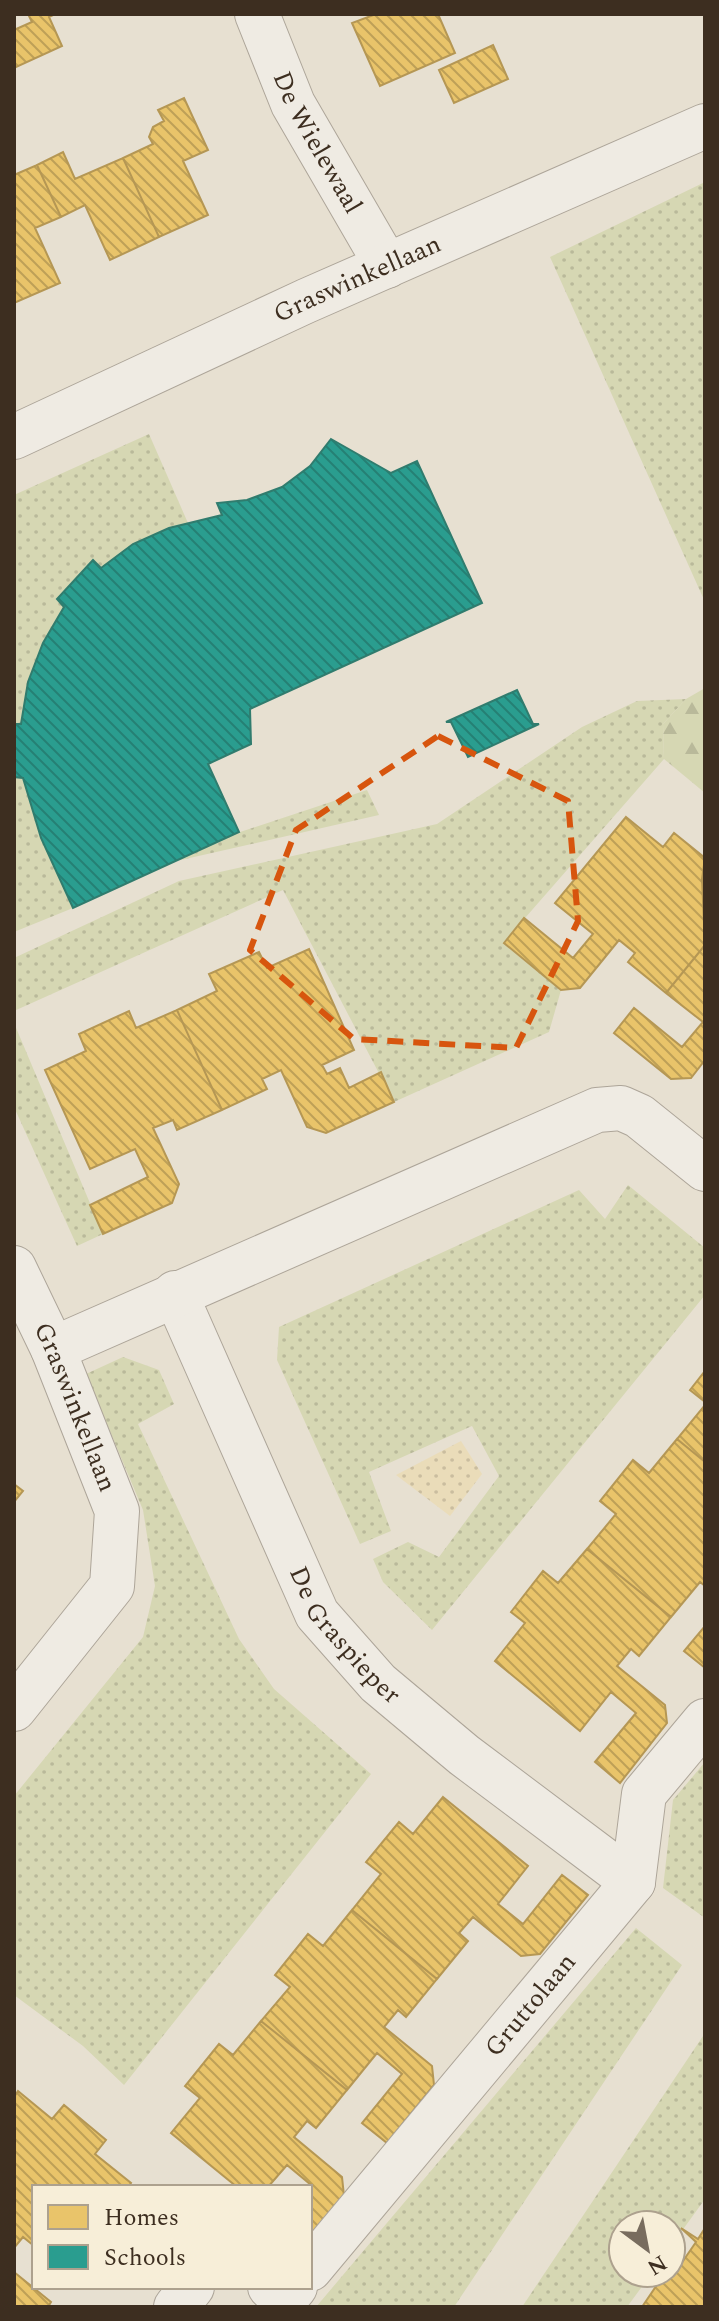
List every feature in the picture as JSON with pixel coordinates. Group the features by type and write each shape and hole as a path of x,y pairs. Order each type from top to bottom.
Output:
{"street":[{"name":"De Wielewaal","path":"257,14 293,104 387,266"},
{"name":"Graswinkellaan","path":"14,437 387,266 705,126"},
{"path":"53,1349 597,1110 621,1108 639,1116 705,1169"},
{"name":"Graswinkellaan","path":"14,1268 53,1349 117,1511 112,1586 14,1709"},
{"name":"De Graspieper","path":"175,1293 317,1614 378,1683 464,1755 633,1882"},
{"path":"633,1882 644,1794 705,1721"},
{"name":"Gruttolaan","path":"312,2260 633,1882"},
{"path":"176,2307 190,2289"}],"highlighted area":[{"path":"438,736 568,801 578,921 516,1048 354,1039 250,950 296,830"}],"green space":[{"path":"705,182 705,602 550,257"},
{"path":"149,434 191,530 28,777 73,908 14,932 14,495"},
{"path":"705,688 705,793 664,759 663,724 686,699"},
{"path":"686,699 663,724 664,759 504,942 561,990 549,1032 394,1102 283,890 14,1011 14,958 179,881 437,824 582,727 637,701"},
{"path":"367,790 379,815 172,862 225,837"},
{"path":"14,1023 103,1234 77,1246 14,1107"},
{"path":"628,1185 705,1248 705,1295 432,1630 383,1582 373,1559 408,1542 439,1557 499,1476 472,1426 369,1472 391,1531 360,1544 277,1360 279,1327 579,1190 605,1219"},
{"path":"123,1357 159,1370 174,1404 138,1424 239,1639 274,1689 371,1774 124,2085 83,2046 14,1995 14,1796 143,1637 155,1586 143,1510 86,1374"},
{"path":"705,1762 705,1918 663,1888 673,1800"},
{"path":"636,1928 682,1965 454,2307 316,2307"},
{"path":"705,2033 705,2199 687,2224 687,2209 607,2209 607,2289 640,2289 627,2307 522,2307"}],"sand":[{"path":"461,1441 482,1474 450,1516 396,1475"}],"building: Homes":[{"path":"28,14 55,14 49,17 62,46 14,68 14,30 32,22"},
{"path":"376,14 438,14 455,53 380,86 352,23"},
{"path":"493,45 508,79 454,103 439,70"},
{"path":"184,98 208,150 183,161 208,215 159,237 123,158 153,144 149,137 153,127 164,121 158,110"},
{"path":"63,152 75,179 123,158 159,237 110,260 85,205 61,217 37,165"},
{"path":"37,165 61,217 35,228 60,283 14,303 14,175"},
{"path":"626,817 663,847 674,833 705,858 702,879 705,945 666,993 628,962 635,953 619,940 580,988 561,990 504,943 524,918 573,958 593,934 555,903"},
{"path":"705,945 705,1060 691,1078 671,1079 614,1033 634,1008 682,1047 703,1022 666,993"},
{"path":"309,949 354,1050 322,1065 327,1074 340,1068 349,1088 381,1072 394,1102 326,1133 307,1127 281,1070 262,1079 267,1089 222,1110 177,1010 217,991 209,974 259,952 267,968"},
{"path":"177,1010 222,1110 177,1130 173,1120 153,1128 179,1184 172,1203 103,1234 90,1205 148,1177 135,1149 90,1169 45,1070 86,1051 79,1034 129,1011 136,1028"},
{"path":"705,1371 705,1402 690,1390"},
{"path":"705,1405 705,1462 677,1439"},
{"path":"677,1439 705,1462 705,1586 700,1582 671,1617 587,1549 616,1514 600,1501 633,1460 649,1473"},
{"path":"14,1484 23,1491 14,1502"},
{"path":"587,1549 671,1617 639,1656 631,1649 617,1666 665,1705 667,1723 620,1783 595,1762 636,1713 611,1692 580,1731 495,1661 525,1623 511,1612 543,1571 558,1583"},
{"path":"705,1626 705,1668 684,1651"},
{"path":"443,1797 528,1866 498,1904 523,1924 562,1875 588,1895 540,1954 521,1956 473,1917 459,1933 468,1941 437,1979 352,1910 381,1874 366,1862 399,1822 413,1834"},
{"path":"352,1910 437,1979 406,2017 398,2010 384,2027 432,2066 434,2085 387,2143 362,2123 402,2074 377,2053 347,2090 261,2021 290,1987 275,1975 308,1934 323,1946"},
{"path":"261,2021 347,2090 316,2128 307,2121 294,2137 342,2177 344,2196 312,2235 312,2185 287,2165 270,2185 235,2185 171,2133 200,2098 185,2086 219,2044 233,2055"},
{"path":"18,2091 52,2119 64,2105 106,2140 95,2154 131,2183 32,2185 32,2244 23,2237 14,2248 14,2097"},
{"path":"705,2228 705,2307 642,2307 654,2289 687,2289 687,2255 696,2242 687,2232 698,2239"},
{"path":"14,2272 51,2302 48,2307 14,2307"}],"building: Schools":[{"path":"331,439 391,473 417,461 482,603 250,709 251,744 208,764 239,832 73,908 41,838 23,778 14,777 14,724 21,724 28,682 43,643 64,607 57,599 93,560 101,568 133,544 169,528 222,515 217,503 247,500 282,487 310,466"},
{"path":"517,690 533,724 539,724 468,757 451,722 446,722"}]}
